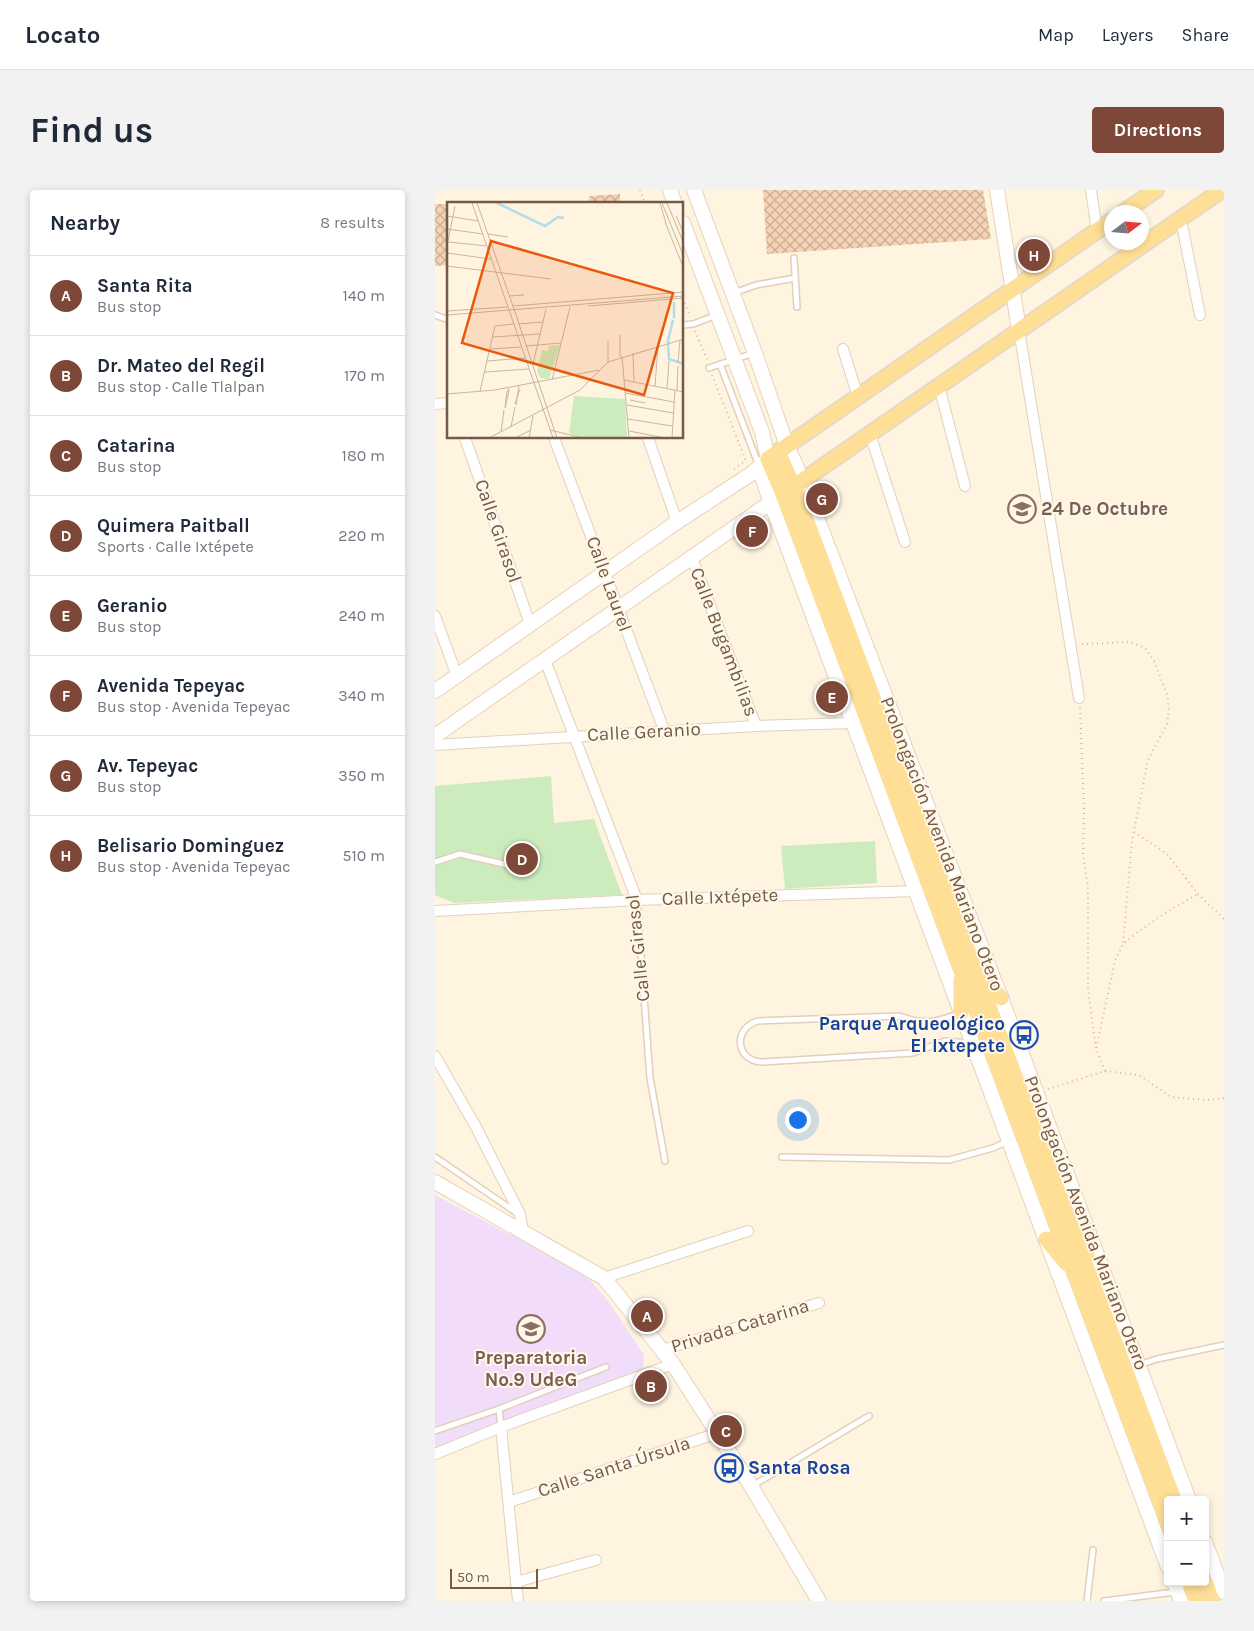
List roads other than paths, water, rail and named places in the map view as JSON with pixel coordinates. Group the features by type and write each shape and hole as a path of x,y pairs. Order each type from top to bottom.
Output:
{"main road":[{"path":"1134,205 1156,190"},
{"path":"788,491 1222,190"},
{"path":"773,456 1104,226"},
{"name":"Prolongación Avenida Mariano Otero","path":"773,456 788,491 1132,1408"},
{"path":"968,969 1001,998"},
{"path":"961,1013 968,969"},
{"path":"1080,1270 1087,1229"},
{"path":"1045,1239 1080,1270"},
{"path":"1132,1408 1172,1496"},
{"path":"1132,1408 1164,1511"},
{"path":"1206,1586 1212,1601"},
{"path":"1180,1589 1196,1601"}],"street":[{"path":"670,190 674,202"},
{"name":"Prolongación Avenida Mariano Otero","path":"694,190 731,294 755,353 773,456"},
{"path":"997,190 1079,698"},
{"path":"1091,190 1097,231"},
{"path":"1181,220 1200,315"},
{"name":"Prolongación Avenida Mariano Otero","path":"684,226 762,432 1001,998 1188,1496"},
{"path":"843,349 858,396"},
{"path":"939,386 965,486"},
{"path":"870,434 905,542"},
{"name":"Calle Girasol","path":"465,439 530,624"},
{"name":"Calle Laurel","path":"554,439 664,730"},
{"path":"648,439 677,522"},
{"path":"435,691 773,456"},
{"path":"435,736 788,491"},
{"name":"Prolongación Avenida Mariano Otero","path":"788,491 853,723 1164,1556"},
{"name":"Calle Bugambilias","path":"692,558 756,726"},
{"path":"435,616 457,676"},
{"name":"Calle Girasol","path":"545,660 637,900"},
{"name":"Calle Geranio","path":"435,745 664,730 853,723"},
{"name":"Calle Ixtépete","path":"435,911 637,900 916,891"},
{"path":"435,1056 476,1127 520,1214 523,1231"},
{"path":"435,1182 603,1278 673,1364 718,1432 819,1601"},
{"path":"603,1278 748,1231"},
{"name":"Privada Catarina","path":"662,1350 819,1303"},
{"path":"435,1454 501,1427 673,1364"},
{"path":"501,1427 518,1601"},
{"name":"Calle Santa Úrsula","path":"509,1502 718,1432"},
{"path":"1209,1553 1224,1592"},
{"path":"516,1582 596,1560"}],"lane":[{"path":"794,258 797,306"},
{"path":"731,294 756,285 795,278"},
{"path":"684,325 693,324 717,314"},
{"path":"435,315 447,319"},
{"path":"709,368 755,353"},
{"path":"720,364 773,456"},
{"path":"435,862 460,854 513,866"},
{"name":"Calle Girasol","path":"637,900 650,1078 665,1161"},
{"path":"961,1013 929,1023 899,1016 758,1021 743,1030 740,1046 750,1059 761,1062 913,1053 945,1042 967,1042 973,1044"},
{"path":"782,1157 949,1160 993,1148 1009,1140"},
{"path":"435,1157 520,1214"},
{"path":"1139,1365 1157,1359 1224,1345"},
{"path":"435,1431 499,1409 606,1367"},
{"path":"499,1409 501,1427"},
{"path":"751,1486 869,1416"},
{"path":"1087,1601 1093,1550"},
{"path":"1104,1601 1180,1589"}],"place":[{"name":"Belisario Dominguez","path":"1034,255"},
{"name":"Av. Tepeyac","path":"822,499"},
{"name":"24 De Octubre","path":"1022,509"},
{"name":"Avenida Tepeyac","path":"752,531"},
{"name":"Geranio","path":"832,697"},
{"name":"Quimera Paitball","path":"522,859"},
{"name":"Parque Arqueológico El Ixtepete","path":"1024,1035"},
{"name":"Santa Rita","path":"647,1316"},
{"name":"Preparatoria No.9 UdeG","path":"531,1329"},
{"name":"Dr. Mateo del Regil","path":"651,1386"},
{"name":"Catarina","path":"726,1431"},
{"name":"Santa Rosa","path":"729,1468"}]}
